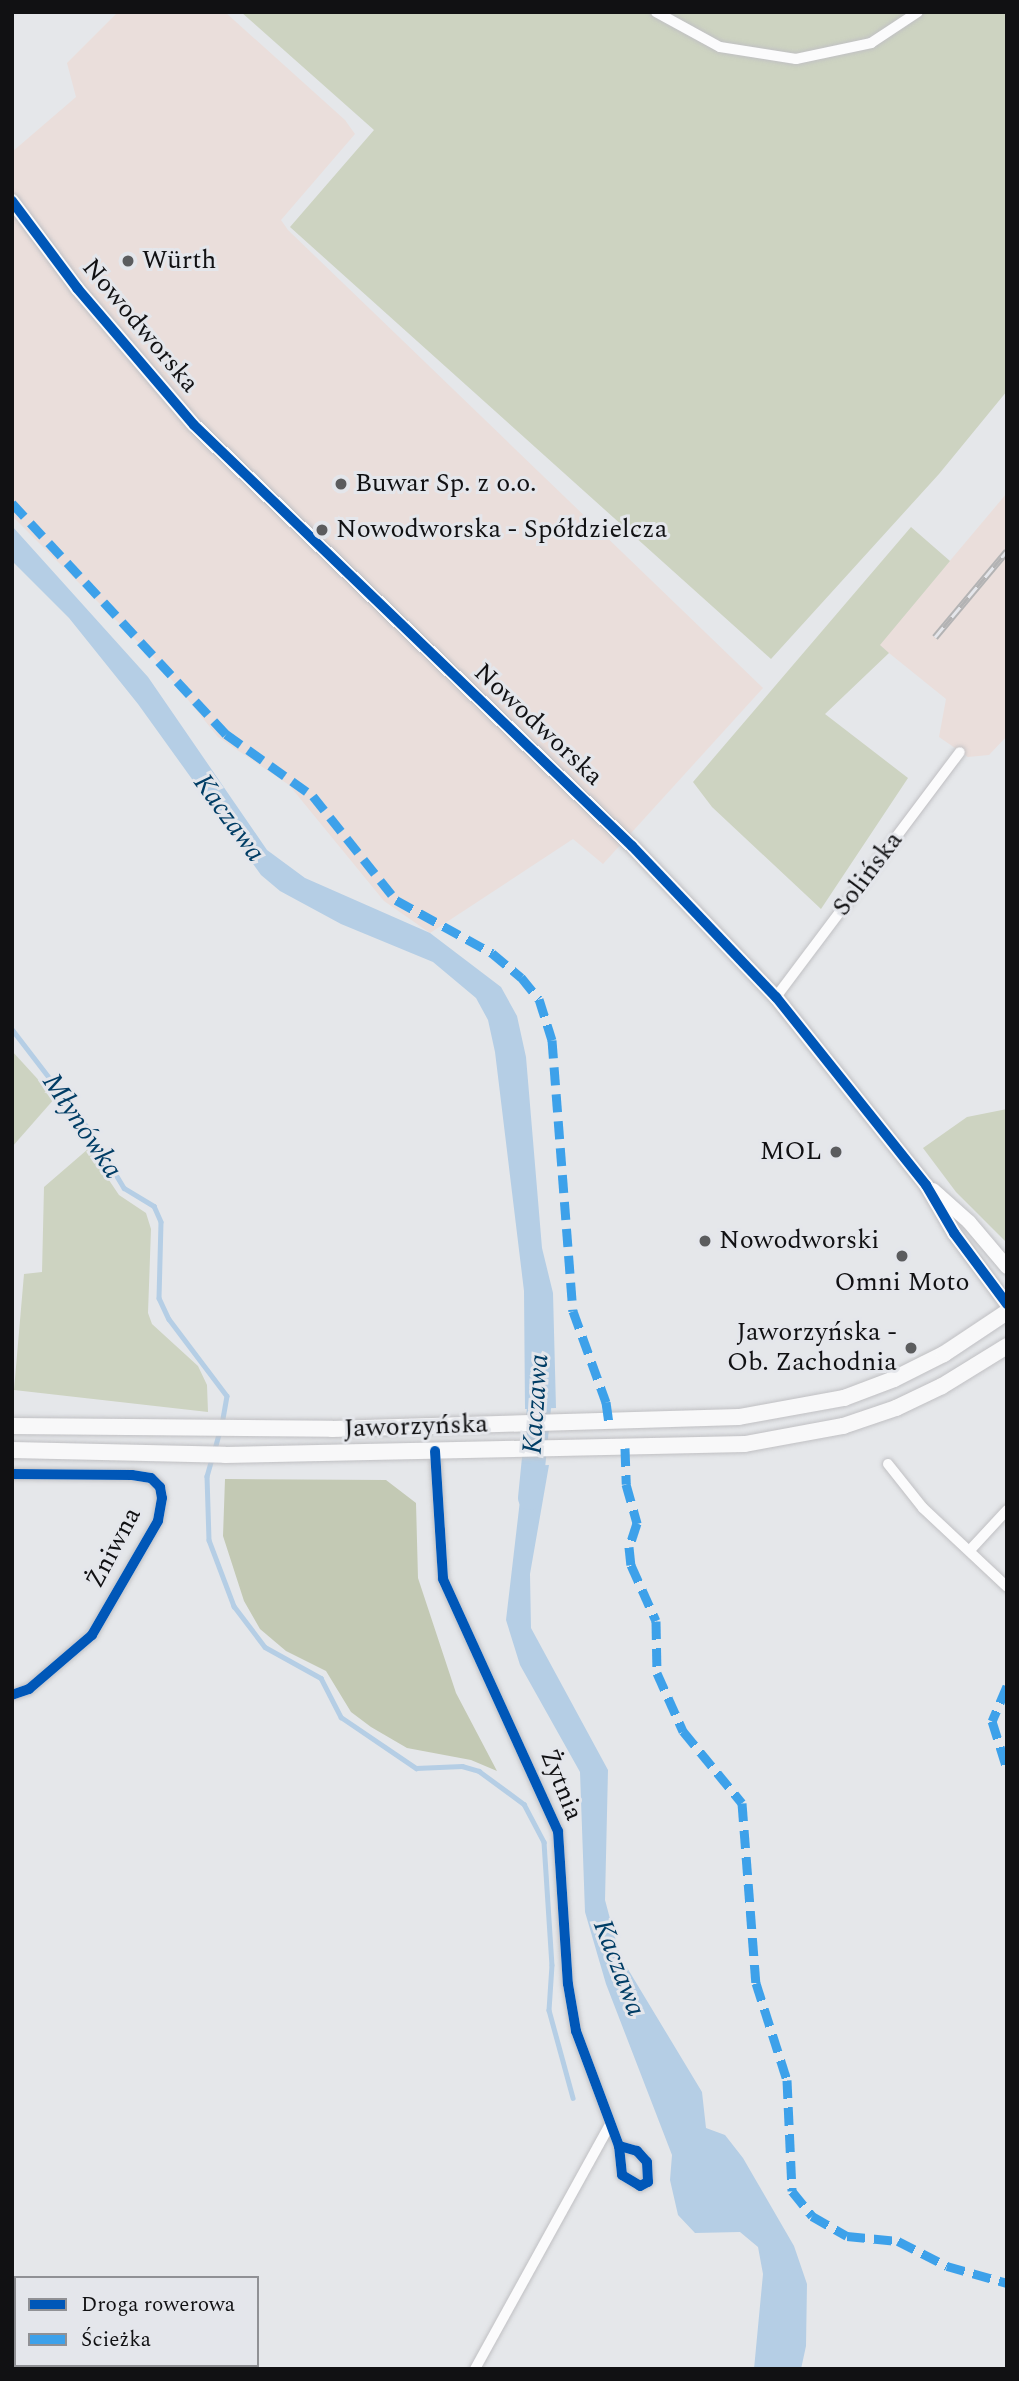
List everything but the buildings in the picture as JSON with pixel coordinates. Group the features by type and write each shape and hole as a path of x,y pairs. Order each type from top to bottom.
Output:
{"main road":[{"name":"Jaworzyńska","path":"12,1426 233,1430 581,1424 739,1417 844,1398 944,1354 1007,1312"},
{"name":"Jaworzyńska","path":"12,1450 225,1455 744,1444 843,1426 942,1386 1007,1346"}],"street":[{"path":"656,12 720,47 757,56 796,59 871,43 918,12"},
{"name":"Nowodworska","path":"12,201 77,288 193,424 632,846 776,997 926,1185 954,1233 1007,1304"},
{"name":"Solińska","path":"776,997 960,752"},
{"name":"Nowodworska","path":"926,1185 970,1222 1007,1267"},
{"name":"Żytnia","path":"435,1451 443,1579 558,1831 568,1984 576,2031 619,2146"},
{"path":"888,1464 923,1508 971,1549 1007,1587"},
{"name":"Żniwna","path":"12,1474 132,1475 151,1478 160,1487 162,1498 158,1521 92,1635 29,1689 12,1695"},
{"path":"971,1549 1007,1510"},
{"path":"475,2369 610,2124"}],"shaded area":[{"path":"118,12 225,12 345,120 355,134 281,220 288,230 763,688 603,864 573,839 430,933 384,901 289,785 218,737 155,659 12,516 12,152 76,97 67,63"},
{"path":"1007,493 1007,736 989,755 968,757 939,737 946,699 879,645"}],"green space":[{"path":"241,12 1007,12 1007,391 939,474 771,659 290,227 374,130"},
{"path":"911,527 950,561 880,645 889,653 825,714 908,778 821,909 712,807 693,782"},
{"path":"12,1051 55,1098 12,1147"},
{"path":"1007,1109 1007,1243 956,1192 923,1148 967,1117"},
{"path":"88,1149 119,1195 146,1213 151,1229 148,1313 152,1324 198,1366 207,1385 208,1412 14,1390 24,1274 42,1272 44,1187"},
{"path":"225,1479 386,1480 416,1503 418,1578 456,1693 497,1771 471,1760 407,1748 371,1727 351,1712 326,1671 286,1651 260,1629 244,1601 223,1536"}],"water":[{"path":"12,526 148,677 267,850 305,878 430,933 501,987 517,1016 526,1057 542,1248 553,1293 556,1408 525,1409 524,1291 495,1052 488,1020 476,998 433,962 341,924 280,891 261,875 138,704 69,618 12,561"},
{"path":"549,1465 530,1574 531,1628 608,1770 605,1900 620,1956 702,2092 706,2128 725,2135 743,2158 794,2246 807,2284 806,2346 801,2369 754,2369 763,2274 758,2247 740,2232 695,2233 678,2215 670,2180 672,2155 606,1984 585,1912 580,1772 520,1665 506,1620 524,1466"}],"waterway":[{"name":"Młynówka","path":"12,1029 88,1128 124,1188 154,1206 161,1222 159,1298 169,1319 227,1396 222,1424"},
{"name":"Kaczawa","path":"530,1498 542,1377"},
{"name":"Młynówka","path":"214,1451 219,1432"},
{"name":"Młynówka","path":"212,1459 207,1476 209,1540 234,1606 265,1647 321,1678 341,1717 416,1768 462,1766 479,1771 524,1804 544,1842 552,1965 549,2010 573,2098"}],"railway":[{"path":"935,637 1007,551"}],"marked path":[{"path":"12,503 226,734 313,796 396,900 492,953 521,977 539,999 552,1040 573,1311 606,1402 609,1423"},
{"path":"625,1448 626,1484 637,1523 629,1547 631,1565 656,1621 657,1673 683,1731 742,1803 756,1983 787,2080 792,2191 812,2216 847,2236 898,2241 947,2266 1007,2283"},
{"path":"1007,1686 992,1721 1007,1769"}],"cycle path":[{"path":"12,201 77,288 194,425 632,846 776,997 926,1185 954,1233 1007,1304"},
{"path":"435,1451 443,1579 558,1831 568,1984 576,2031 619,2146 622,2175 640,2186 648,2182 647,2162 637,2151 619,2146"},
{"path":"12,1474 132,1475 151,1478 160,1487 162,1498 158,1521 92,1635 29,1689 12,1695"}],"place":[{"name":"Würth","path":"128,261"},
{"name":"Buwar Sp. z o.o.","path":"341,484"},
{"name":"Nowodworska - Spółdzielcza","path":"322,530"},
{"name":"MOL","path":"836,1152"},
{"name":"Nowodworski","path":"705,1241"},
{"name":"Omni Moto","path":"902,1256"},
{"name":"Jaworzyńska - Ob. Zachodnia","path":"911,1348"}]}
